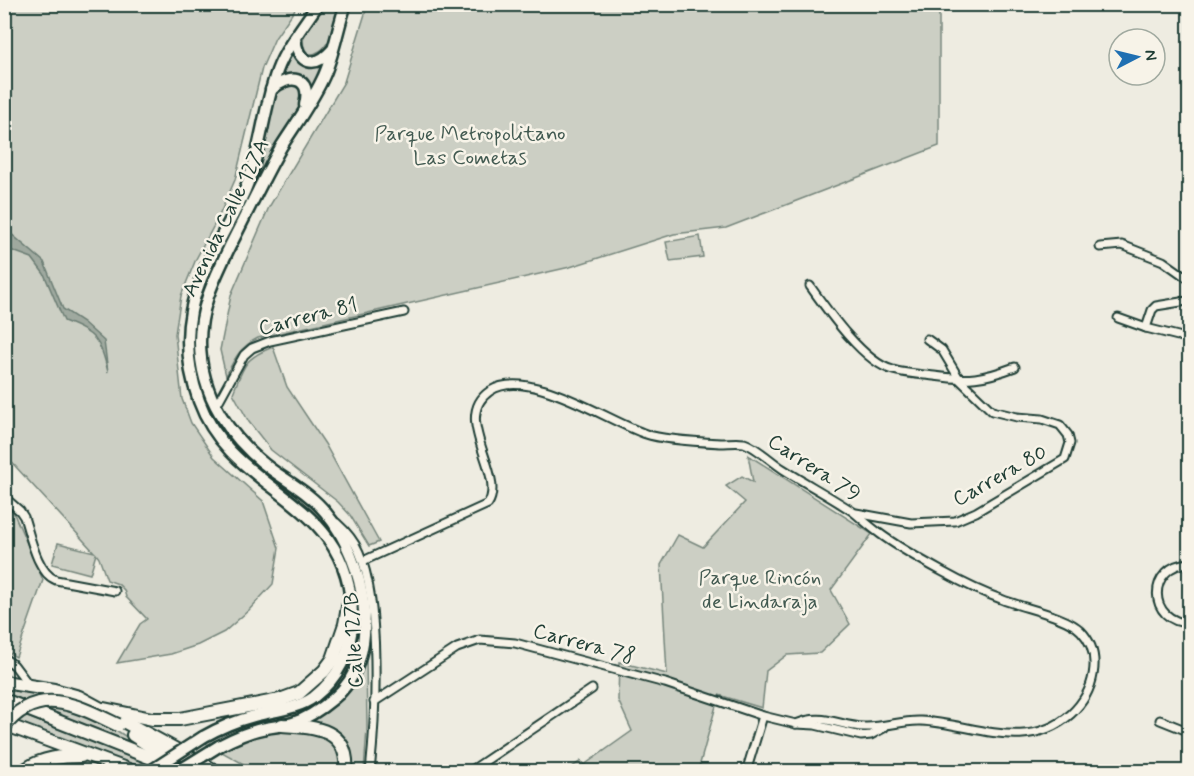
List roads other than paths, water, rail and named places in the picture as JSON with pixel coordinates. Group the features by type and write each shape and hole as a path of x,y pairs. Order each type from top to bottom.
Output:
{"highway":[{"path":"104,710 171,720 235,710 280,700 298,693 311,684 333,659 345,624 350,596"},
{"path":"4,682 74,695 217,771"},
{"path":"4,700 189,771"},
{"path":"130,771 4,726 29,705 54,701 79,707 118,725 189,771"},
{"path":"282,725 316,728 328,732 339,742 345,752 346,771"},
{"path":"25,769 46,760 66,756 94,757"}],"main road":[{"name":"Avenida Calle 127A","path":"149,771 203,737 235,721 311,699 335,676 350,646 352,622 350,596 343,567 332,543 321,528 306,514 228,448 204,414 191,374 189,329 194,299 250,176 271,90 280,64 318,4"},
{"name":"Avenida Calle 127A","path":"177,771 243,734 308,716 335,698 349,679 361,653 365,626 359,577 343,538 331,518 316,502 245,448 233,435 215,406 203,375 201,358 204,304 261,184 323,78 346,4"},
{"path":"295,38 298,51 306,61 321,60 332,50"},
{"path":"271,90 287,80 294,79 301,82 307,93 303,111"}],"street":[{"path":"1100,247 1122,245 1163,261 1190,280"},
{"path":"810,286 850,338 879,364 892,370 960,380 990,376 1015,367"},
{"path":"1146,328 1152,310 1156,306 1187,301 1190,298"},
{"name":"Carrera 81","path":"215,406 244,355 252,348 270,341 404,312"},
{"path":"1118,318 1190,339"},
{"name":"Carrera 80","path":"854,513 911,523 955,521 976,512 1065,459 1070,443 1068,435 1060,425 1042,419 1017,417 992,411 960,380 942,350 927,339"},
{"name":"Carrera 79","path":"363,561 488,504 492,496 492,486 475,416 482,397 497,387 520,383 572,400 648,435 722,443 745,443 854,513 884,537 944,572 999,599 1051,615 1080,629"},
{"path":"4,497 24,517 42,568 48,576 56,580 115,591"},
{"name":"Calle 127B","path":"331,518 351,537 363,561 368,585 372,625 374,702 370,771"},
{"path":"1190,562 1171,567 1164,573 1157,591 1158,601 1169,618 1178,622 1190,623"},
{"name":"Carrera 78","path":"796,724 816,718 866,728 906,721 923,721 1008,735 1029,733 1056,725 1076,709 1087,693 1092,678 1095,662 1090,644 1080,629"},
{"name":"Carrera 78","path":"374,702 457,648 471,642 490,639 515,643 634,674 763,716 796,724 815,725 866,736 890,725"},
{"path":"4,682 15,676 15,669 8,660"},
{"path":"8,660 30,686"},
{"path":"469,771 592,689"},
{"path":"746,771 763,716"},
{"path":"1160,720 1190,732"},
{"path":"866,728 866,736"}],"waterway":[{"path":"4,761 22,768"}],"park label":[{"name":"Parque Metropolitano Las Cometas","path":"470,146"},
{"name":"Parque Rincón de Lindaraja","path":"760,590"}]}
